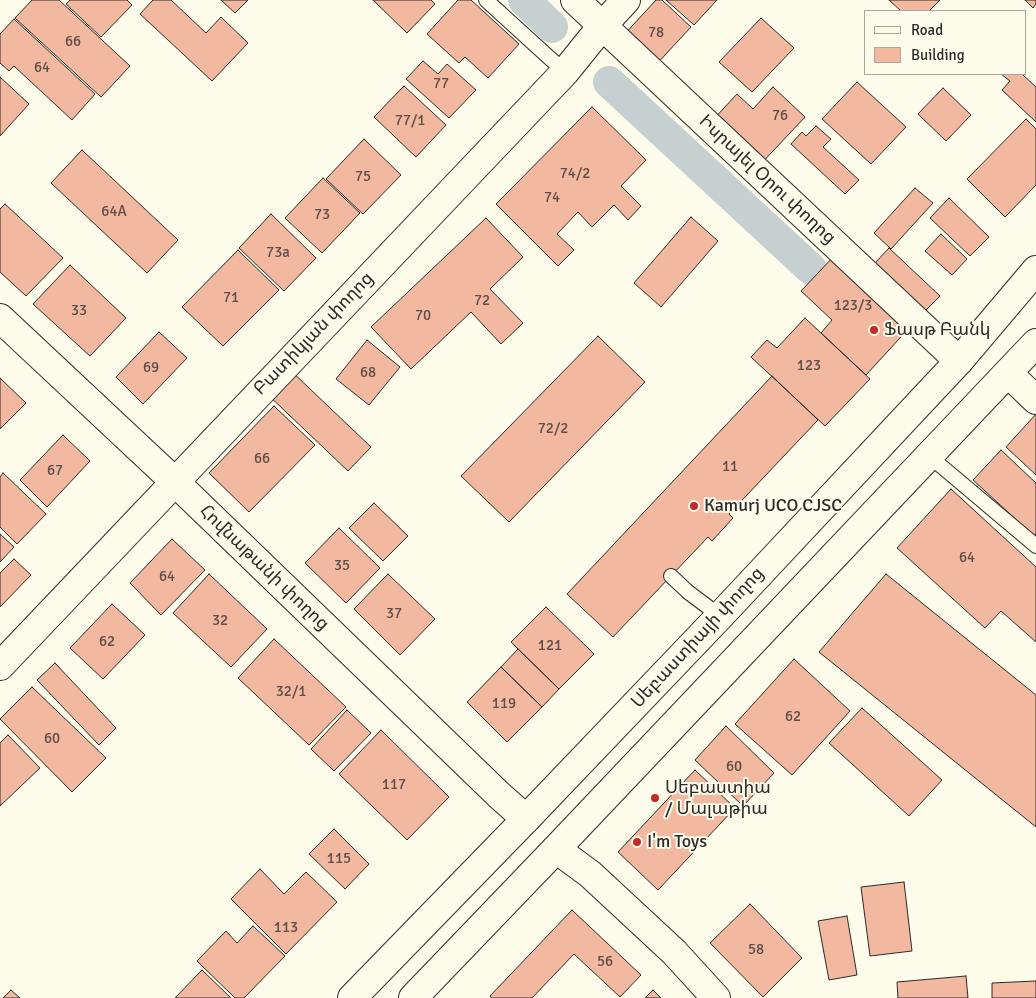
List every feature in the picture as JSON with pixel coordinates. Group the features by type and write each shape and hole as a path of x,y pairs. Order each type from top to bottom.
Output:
{"street":[{"name":"Իսրայել Օրու փողոց","path":"575,0 958,361"},
{"name":"Բատիկյան փողոց","path":"0,666 565,72 602,26 626,0"},
{"name":"Սեբաստիայի փողոց","path":"352,998 720,616 958,361 1036,270"},
{"name":"Հովնաթանի փողոց","path":"0,318 174,481 498,795 526,819"},
{"path":"413,998 1036,343"},
{"path":"1008,373 1036,400"},
{"path":"556,849 590,874 660,939 716,998"}],"lane":[{"path":"486,0 565,72"},
{"path":"928,455 1036,546"},
{"path":"671,576 688,592 720,616"}],"building":[{"path":"32,0 59,0 130,66 101,97 15,18"},
{"path":"70,0 127,0 132,5 101,37 66,4"},
{"path":"153,0 171,0 206,33 221,17 248,43 212,81 140,14"},
{"path":"221,0 248,0 235,13"},
{"path":"373,0 431,0 435,4 407,33"},
{"path":"458,0 471,0 519,44 488,78 465,57 459,63 427,34"},
{"path":"656,0 662,0 691,27 653,68 621,38"},
{"path":"666,0 717,0 694,25"},
{"path":"889,0 940,0 930,10 900,10"},
{"path":"1025,0 1036,0 1036,4 1033,8"},
{"path":"761,18 794,48 752,92 719,62"},
{"path":"14,19 95,94 72,120 14,66 9,71 0,63 0,34"},
{"path":"423,61 438,74 447,64 476,90 449,118 406,79"},
{"path":"1002,75 1023,75 1036,87 1036,122 1002,90 1010,81"},
{"path":"0,77 29,104 0,136"},
{"path":"857,82 906,127 871,164 822,119"},
{"path":"404,86 446,125 416,157 374,117"},
{"path":"773,87 805,117 758,167 710,123 737,94 753,109"},
{"path":"943,88 971,115 946,141 918,114"},
{"path":"592,107 646,160 621,186 641,206 628,220 614,205 592,227 578,212 557,234 574,250 558,266 496,204"},
{"path":"1026,119 1036,129 1036,185 1005,217 967,179"},
{"path":"816,126 831,139 823,147 859,180 845,194 791,144 802,132 806,136"},
{"path":"364,139 401,175 363,214 326,179"},
{"path":"82,150 178,240 147,273 51,183"},
{"path":"323,178 360,213 322,253 285,218"},
{"path":"915,188 933,203 891,249 874,233"},
{"path":"949,198 989,237 970,256 930,218"},
{"path":"5,204 63,258 26,296 0,272 0,209"},
{"path":"271,214 316,258 284,291 239,248"},
{"path":"691,217 718,241 661,307 634,283"},
{"path":"486,218 523,257 490,289 523,323 501,344 471,312 411,369 371,327"},
{"path":"941,234 967,259 952,275 925,251"},
{"path":"889,248 940,296 925,311 875,263"},
{"path":"238,250 279,290 223,346 182,307"},
{"path":"835,255 911,326 866,375 821,333 832,320 801,291"},
{"path":"70,265 126,318 90,356 33,304"},
{"path":"805,318 870,379 825,426 751,357 767,340 777,348"},
{"path":"159,332 187,358 143,404 116,377"},
{"path":"598,336 645,382 509,522 461,476"},
{"path":"367,340 400,367 369,405 336,379"},
{"path":"288,368 371,447 348,471 265,392"},
{"path":"772,376 818,420 729,514 733,518 712,541 708,537 613,637 567,594"},
{"path":"0,378 26,403 0,429"},
{"path":"274,406 315,445 249,512 209,473"},
{"path":"1036,414 1036,475 1006,447"},
{"path":"63,435 90,461 47,507 20,480"},
{"path":"1001,450 1036,483 1036,534 1034,536 973,480"},
{"path":"3,473 46,514 17,544 0,527 0,477"},
{"path":"951,489 1036,567 1036,642 1001,611 985,628 897,548"},
{"path":"374,503 408,536 383,561 349,528"},
{"path":"339,528 380,568 346,603 305,563"},
{"path":"0,534 14,547 0,562"},
{"path":"172,539 205,570 161,615 130,583"},
{"path":"14,559 31,575 0,607 0,573"},
{"path":"209,574 267,629 231,667 173,613"},
{"path":"388,574 435,619 400,655 354,609"},
{"path":"886,574 1036,695 1036,827 819,652"},
{"path":"112,604 145,635 103,679 70,648"},
{"path":"546,607 594,654 559,689 511,642"},
{"path":"274,639 346,707 309,745 238,678"},
{"path":"518,649 559,689 542,707 501,667"},
{"path":"794,659 850,711 792,775 735,724"},
{"path":"55,663 116,728 99,745 37,680"},
{"path":"501,667 542,707 507,742 467,702"},
{"path":"32,687 106,758 72,792 0,719"},
{"path":"862,708 942,780 909,816 829,743"},
{"path":"347,710 371,733 334,771 311,749"},
{"path":"726,726 774,773 743,806 695,760"},
{"path":"381,730 449,797 407,840 339,774"},
{"path":"8,735 40,768 0,806 0,743"},
{"path":"695,770 735,808 658,890 618,852"},
{"path":"334,829 369,864 345,889 309,854"},
{"path":"260,869 284,894 306,872 337,902 286,954 231,899"},
{"path":"904,882 912,951 870,956 861,887"},
{"path":"750,904 802,958 763,997 710,943"},
{"path":"572,910 641,975 620,997 574,954 532,998 492,998 490,996"},
{"path":"847,916 857,975 829,980 818,921"},
{"path":"253,926 285,956 244,998 235,998 197,961 226,931 237,943"},
{"path":"202,970 231,998 175,998"},
{"path":"966,976 968,998 898,998 897,982"},
{"path":"1036,981 1036,998 992,998 992,983"},
{"path":"11,990 20,998 3,998"},
{"path":"653,990 661,998 645,998"}],"waterway":[{"path":"524,0 552,27"},
{"path":"609,82 811,269"}],"place":[{"name":"Ֆասթ Բանկ","path":"874,330"},
{"name":"Kamurj UCO CJSC","path":"694,506"},
{"name":"Սեբաստիա / Մալաթիա","path":"655,798"},
{"name":"I'm Toys","path":"637,842"}]}
